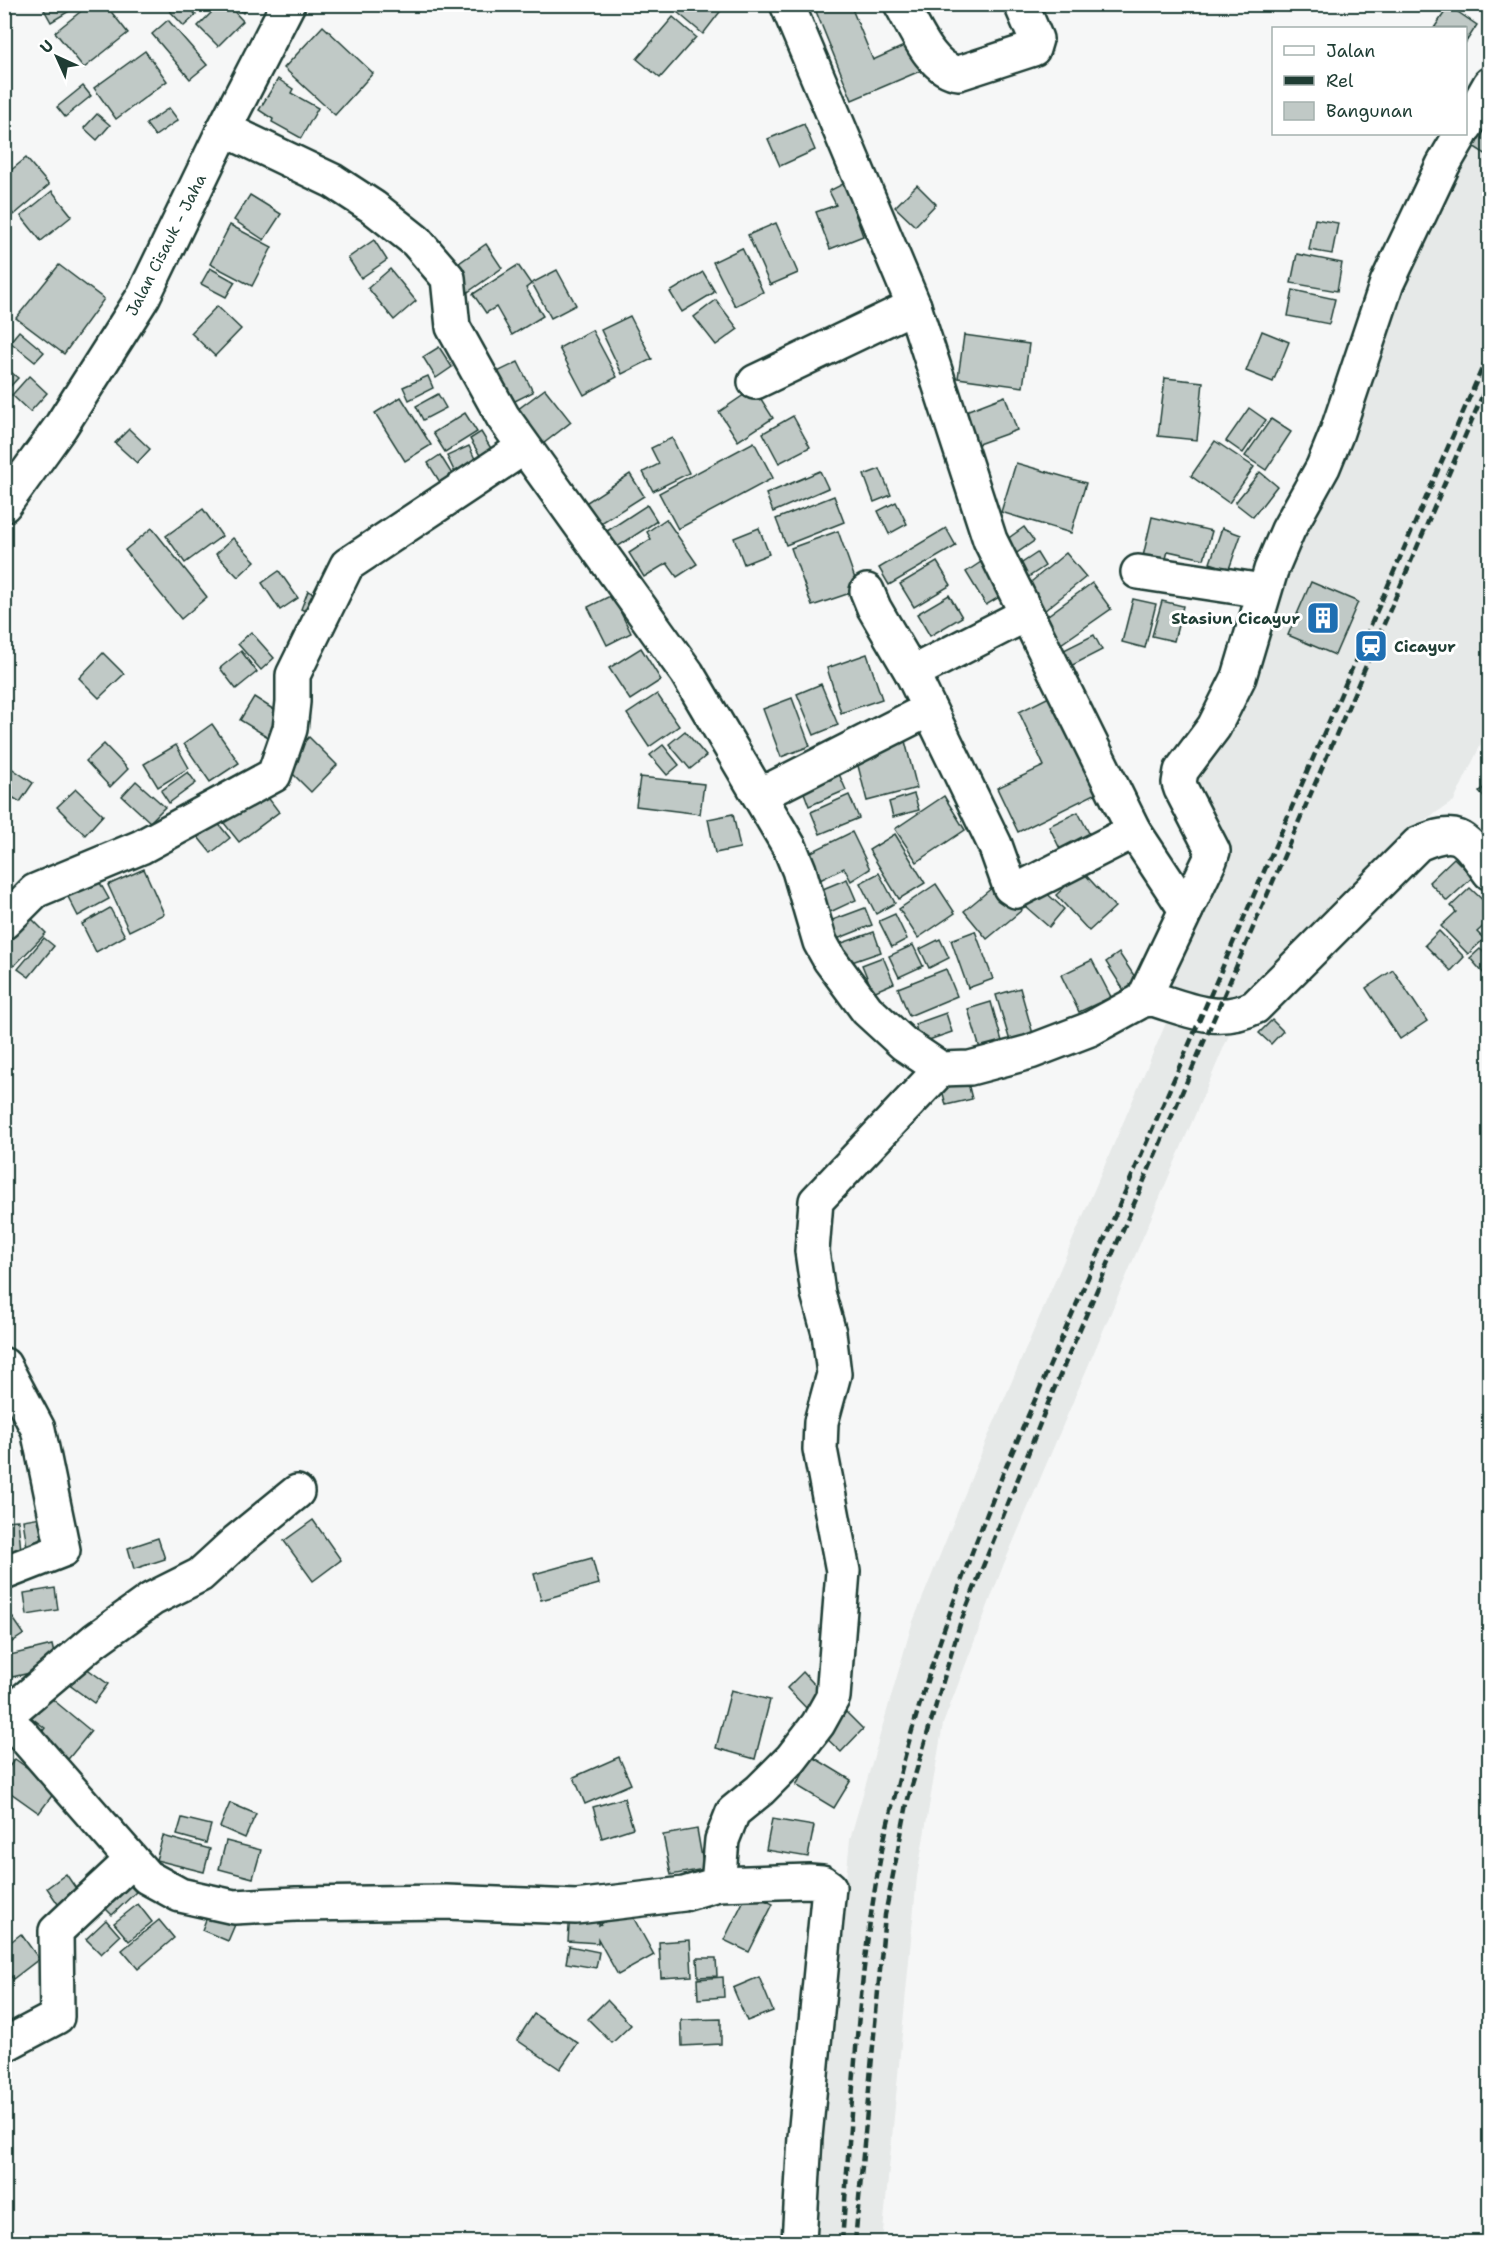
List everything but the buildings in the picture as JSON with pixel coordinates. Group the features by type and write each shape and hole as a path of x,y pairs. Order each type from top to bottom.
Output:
{"street":[{"name":"Jalan Cisauk - Jaha","path":"4,504 61,426 142,297 288,4"},
{"path":"787,4 914,306 990,540 1025,615 1134,831 1186,910"},
{"path":"901,4 934,60 952,72 959,73 1033,49 1036,39 1021,4"},
{"path":"1467,124 1490,84"},
{"path":"224,129 333,181 373,207 416,241 448,278 453,327 503,417 523,448 687,673 790,848 799,870 820,942 830,960 867,1010 904,1044 941,1070 970,1068 1030,1052 1090,1029 1143,1000 1153,999 1216,1017 1242,1013 1255,1007 1418,844 1438,835 1454,834 1470,845 1490,873"},
{"path":"1143,1000 1213,851 1179,783 1182,771 1214,727 1239,677 1249,650 1263,591 1288,530 1323,467 1336,435 1387,283 1443,165 1460,135"},
{"path":"755,382 914,306"},
{"path":"4,922 35,891 141,847 274,775 290,729 293,675 347,565 523,448"},
{"path":"1138,572 1263,591"},
{"path":"867,591 874,608 912,673 995,846 1010,887 1016,891 1134,831"},
{"path":"912,673 1025,615"},
{"path":"760,795 928,710"},
{"path":"718,1884 722,1840 733,1812 760,1790 791,1759 818,1724 833,1697 843,1571 820,1449 821,1422 834,1374 829,1333 818,1293 812,1251 816,1201 941,1070"},
{"path":"4,1365 38,1429 63,1550 4,1574"},
{"path":"297,1492 237,1541 201,1575 152,1599 95,1640 9,1729 147,1877 180,1895 234,1907 446,1902 576,1907 684,1894 718,1884 822,1882 829,1887 805,2137 799,2242"},
{"path":"4,2046 57,2017 56,1931 131,1861"}],"shaded area":[{"path":"1489,93 1489,727 1454,801 1417,825 1290,956 1246,995 1003,1566 943,1724 917,1877 882,2242 810,2242 850,1839 912,1624 987,1439 1175,1002 1152,992 1215,856 1184,780"}],"railway":[{"path":"842,2242 856,2043 874,1894 886,1829 920,1703 946,1624 1005,1469 1490,350"},
{"path":"855,2242 885,1915 908,1799 960,1624 1049,1401 1490,378"}],"place":[{"name":"Stasiun Cicayur","path":"1323,618"},
{"name":"Cicayur","path":"1371,646"}]}
